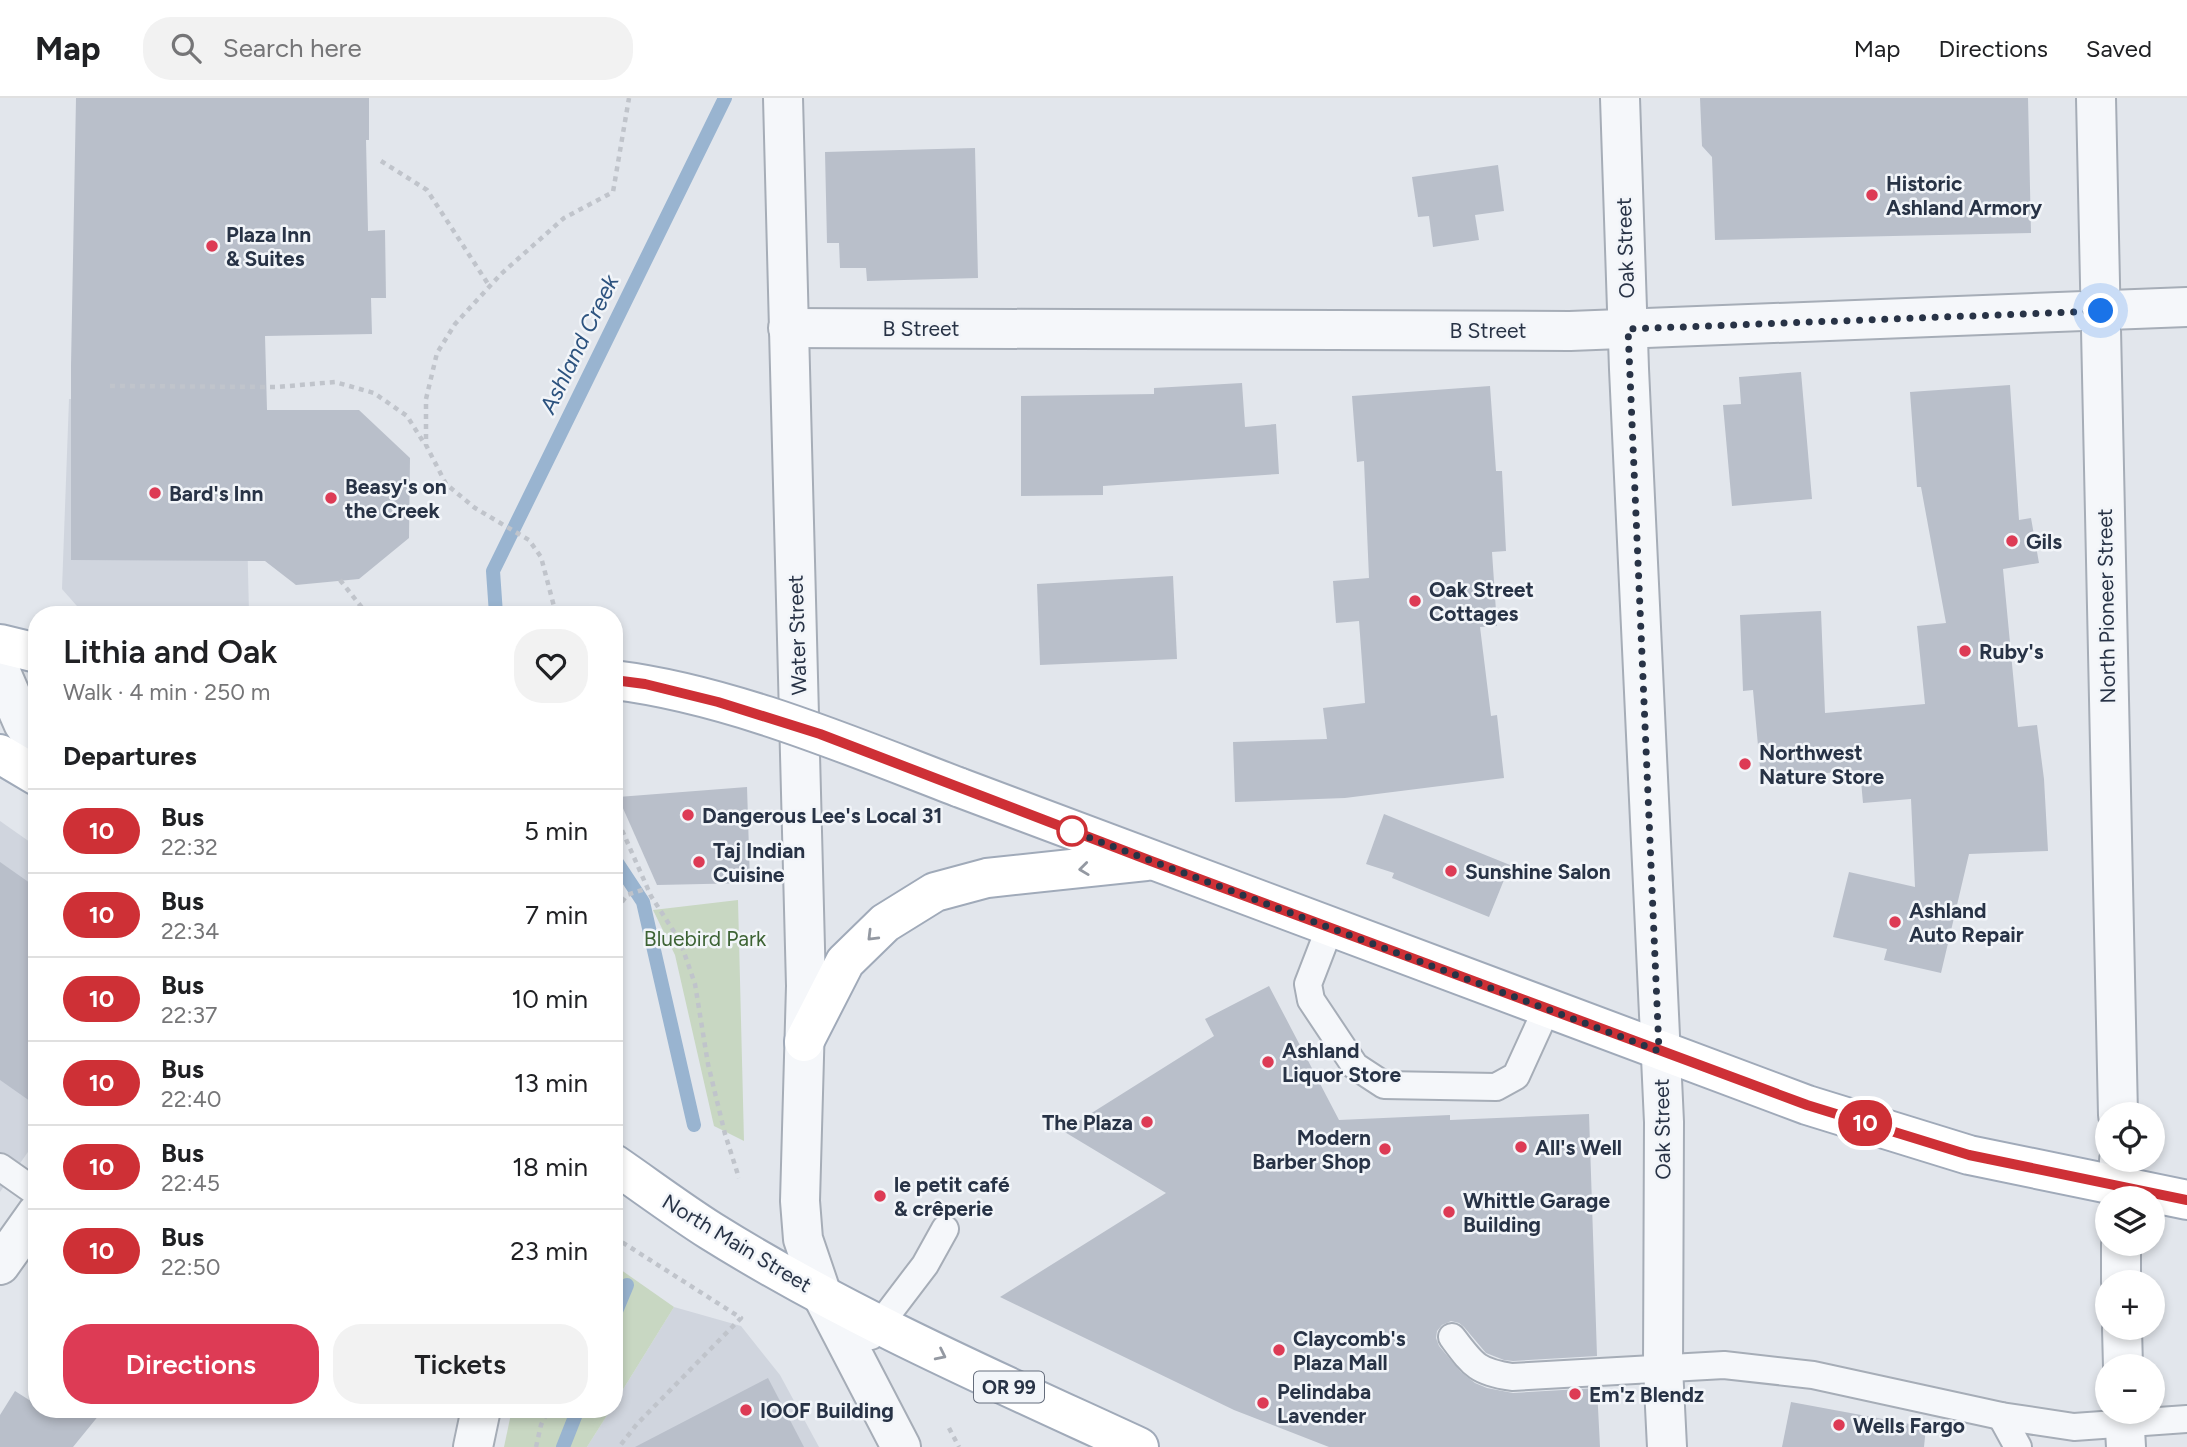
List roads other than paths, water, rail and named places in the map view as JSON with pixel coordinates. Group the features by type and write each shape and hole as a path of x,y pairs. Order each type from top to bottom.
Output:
{"main road":[{"path":"0,644 28,651"},
{"path":"623,681 718,702 820,734 1151,861 1807,1105 1969,1155 2120,1181 2187,1200"},
{"path":"10,754 28,769"},
{"path":"804,1042 845,962 885,923 935,892 987,878 1151,861"},
{"name":"North Main Street","path":"623,1170 710,1231 822,1295"},
{"name":"OR 99","path":"822,1295 1139,1447"}],"street":[{"name":"Water Street","path":"783,98 806,986 800,1201 803,1239 822,1295"},
{"name":"Oak Street","path":"1620,98 1664,1122 1663,1367 1667,1447"},
{"name":"North Pioneer Street","path":"2096,98 2118,1102"},
{"name":"B Street","path":"788,328 1628,329 2187,307"},
{"path":"0,670 23,723 10,754"},
{"path":"0,1265 28,1226"},
{"name":"North Main Street","path":"822,1295 901,1447"},
{"path":"473,1447 479,1418"}],"lane":[{"path":"1330,927 1308,984 1311,1000 1355,1066 1384,1085 1496,1087 1516,1076 1547,1008"},
{"path":"0,1167 28,1187"},
{"path":"853,1356 925,1265 945,1229"},
{"path":"1452,1338 1470,1360 1486,1373 1512,1377 1724,1364 1813,1375 2001,1416 2074,1427 2125,1427 2187,1419"},
{"path":"2001,1416 2018,1447"}],"waterway":[{"name":"Ashland Creek","path":"495,606 493,571 725,98"},
{"name":"Ashland Creek","path":"623,872 643,902 694,1125"},
{"name":"Ashland Creek","path":"623,1295 627,1285"},
{"name":"Ashland Creek","path":"563,1447 574,1418"}],"place":[{"name":"Historic Ashland Armory","path":"1872,195"},
{"name":"Plaza Inn & Suites","path":"212,246"},
{"name":"Bard's Inn","path":"155,493"},
{"name":"Beasy's on the Creek","path":"331,498"},
{"name":"Gils","path":"2012,541"},
{"name":"Oak Street Cottages","path":"1415,601"},
{"name":"Ruby's","path":"1965,651"},
{"name":"Northwest Nature Store","path":"1745,764"},
{"name":"Dangerous Lee's Local 31","path":"688,815"},
{"name":"Taj Indian Cuisine","path":"699,862"},
{"name":"Sunshine Salon","path":"1451,871"},
{"name":"Ashland Auto Repair","path":"1895,922"},
{"name":"Ashland Liquor Store","path":"1268,1062"},
{"name":"The Plaza","path":"1147,1122"},
{"name":"All's Well","path":"1521,1147"},
{"name":"Modern Barber Shop","path":"1385,1149"},
{"name":"le petit café & crêperie","path":"880,1196"},
{"name":"Whittle Garage Building","path":"1449,1212"},
{"name":"Claycomb's Plaza Mall","path":"1279,1350"},
{"name":"Em'z Blendz","path":"1575,1394"},
{"name":"Pelindaba Lavender","path":"1263,1403"},
{"name":"IOOF Building","path":"746,1410"},
{"name":"Wells Fargo","path":"1839,1425"}],"park label":[{"name":"Bluebird Park","path":"705,938"}]}
